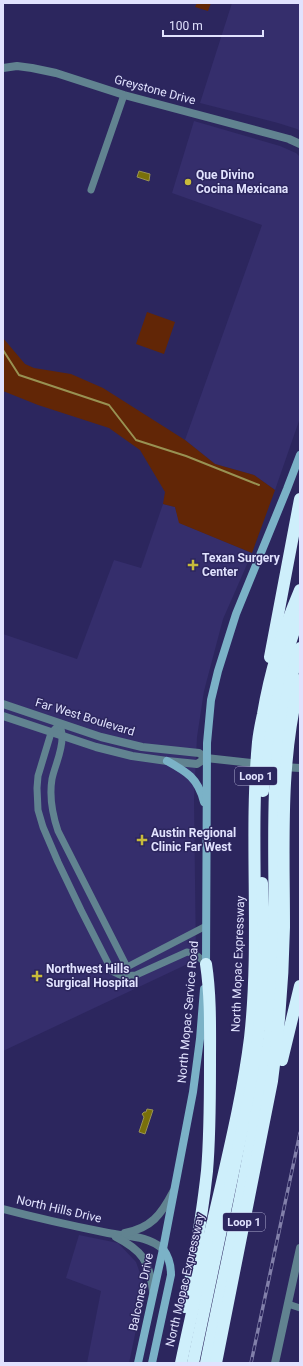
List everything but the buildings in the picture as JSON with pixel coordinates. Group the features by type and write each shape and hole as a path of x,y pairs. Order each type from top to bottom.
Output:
{"highway":[{"path":"266,694 268,665 300,499"},
{"name":"North Mopac Expressway","path":"181,1363 240,1097 249,1039 253,991 258,740 266,694 283,634 300,590"},
{"path":"193,1363 253,1078 261,1013 265,955 262,818 267,748 279,683 287,652 300,613"},
{"path":"206,1363 243,1184 261,1091 268,1045 272,1013 275,955 275,789 283,719 290,684 300,648"},
{"name":"Loop 1","path":"216,1363 272,1081 283,974 284,785 291,719 300,680"},
{"path":"253,991 260,970 264,928"},
{"path":"188,1330 185,1309 198,1240 207,1170 210,1026 209,983 206,964"},
{"path":"272,1081 281,1061 300,986"}],"main road":[{"name":"North Mopac Service Road","path":"163,1249 194,1092 200,1039 206,964 206,758 211,700 236,614 300,455"},
{"path":"167,762 185,771 195,781 202,794 206,813"},
{"name":"Balcones Drive","path":"138,1363 163,1249"},
{"name":"Balcones Drive","path":"152,1363 171,1275 169,1260 163,1249"}],"street":[{"name":"Greystone Drive","path":"3,68 17,66 49,72 124,95 282,137 300,144"},
{"path":"91,190 124,95"},
{"name":"Far West Boulevard","path":"3,704 101,737 142,746 199,753 206,758 300,768"},
{"name":"Far West Boulevard","path":"3,716 96,747 132,756 167,762 197,764 206,758"},
{"path":"60,724 51,733 39,771 37,788 38,810 43,827 58,862 112,971 122,976 136,975 187,952 198,955 206,964"},
{"path":"60,724 62,736 61,747 52,780 51,804 58,831 127,967"},
{"path":"58,862 69,853"},
{"path":"122,976 127,967 206,926"},
{"path":"110,1234 138,1230 149,1224 161,1213 174,1189"},
{"name":"North Hills Drive","path":"3,1210 110,1234 140,1237 151,1241 163,1249"},
{"name":"North Hills Drive","path":"110,1234 130,1244 138,1250 149,1270 154,1292"},
{"path":"275,1363 300,1248"},
{"path":"288,1304 300,1308"}],"shaded area":[{"path":"197,3 211,3 208,11 195,7"},
{"path":"232,3 300,3 300,131 278,123 200,103"},
{"path":"194,121 280,146 296,153 300,157 300,418 275,490 254,475 215,464 185,440 262,225 172,193"},
{"path":"139,171 150,174 149,181 137,177"},
{"path":"147,312 175,322 164,354 136,344"},
{"path":"3,338 25,364 34,368 71,374 103,388 185,440 215,464 254,475 275,490 252,553 179,523 175,507 163,504 165,492 140,450 109,428 38,405 3,391"},
{"path":"163,504 175,507 180,523 252,553 223,619 204,691 197,737 194,799 196,960 3,1051 3,634 77,659 114,560 141,568"},
{"path":"147,1109 153,1110 145,1134 139,1132 144,1117 142,1114 146,1112"},
{"path":"79,1235 118,1243 136,1262 145,1287 129,1363 87,1363 101,1291 66,1278"}],"waterway":[{"path":"3,350 19,375 109,405 136,440 186,456 259,485"}],"railway":[{"path":"251,1363 300,1133"}],"place":[{"name":"Que Divino Cocina Mexicana","path":"188,182"},
{"name":"Texan Surgery Center","path":"193,565"},
{"name":"Austin Regional Clinic Far West","path":"142,840"},
{"name":"Northwest Hills Surgical Hospital","path":"37,976"}]}
